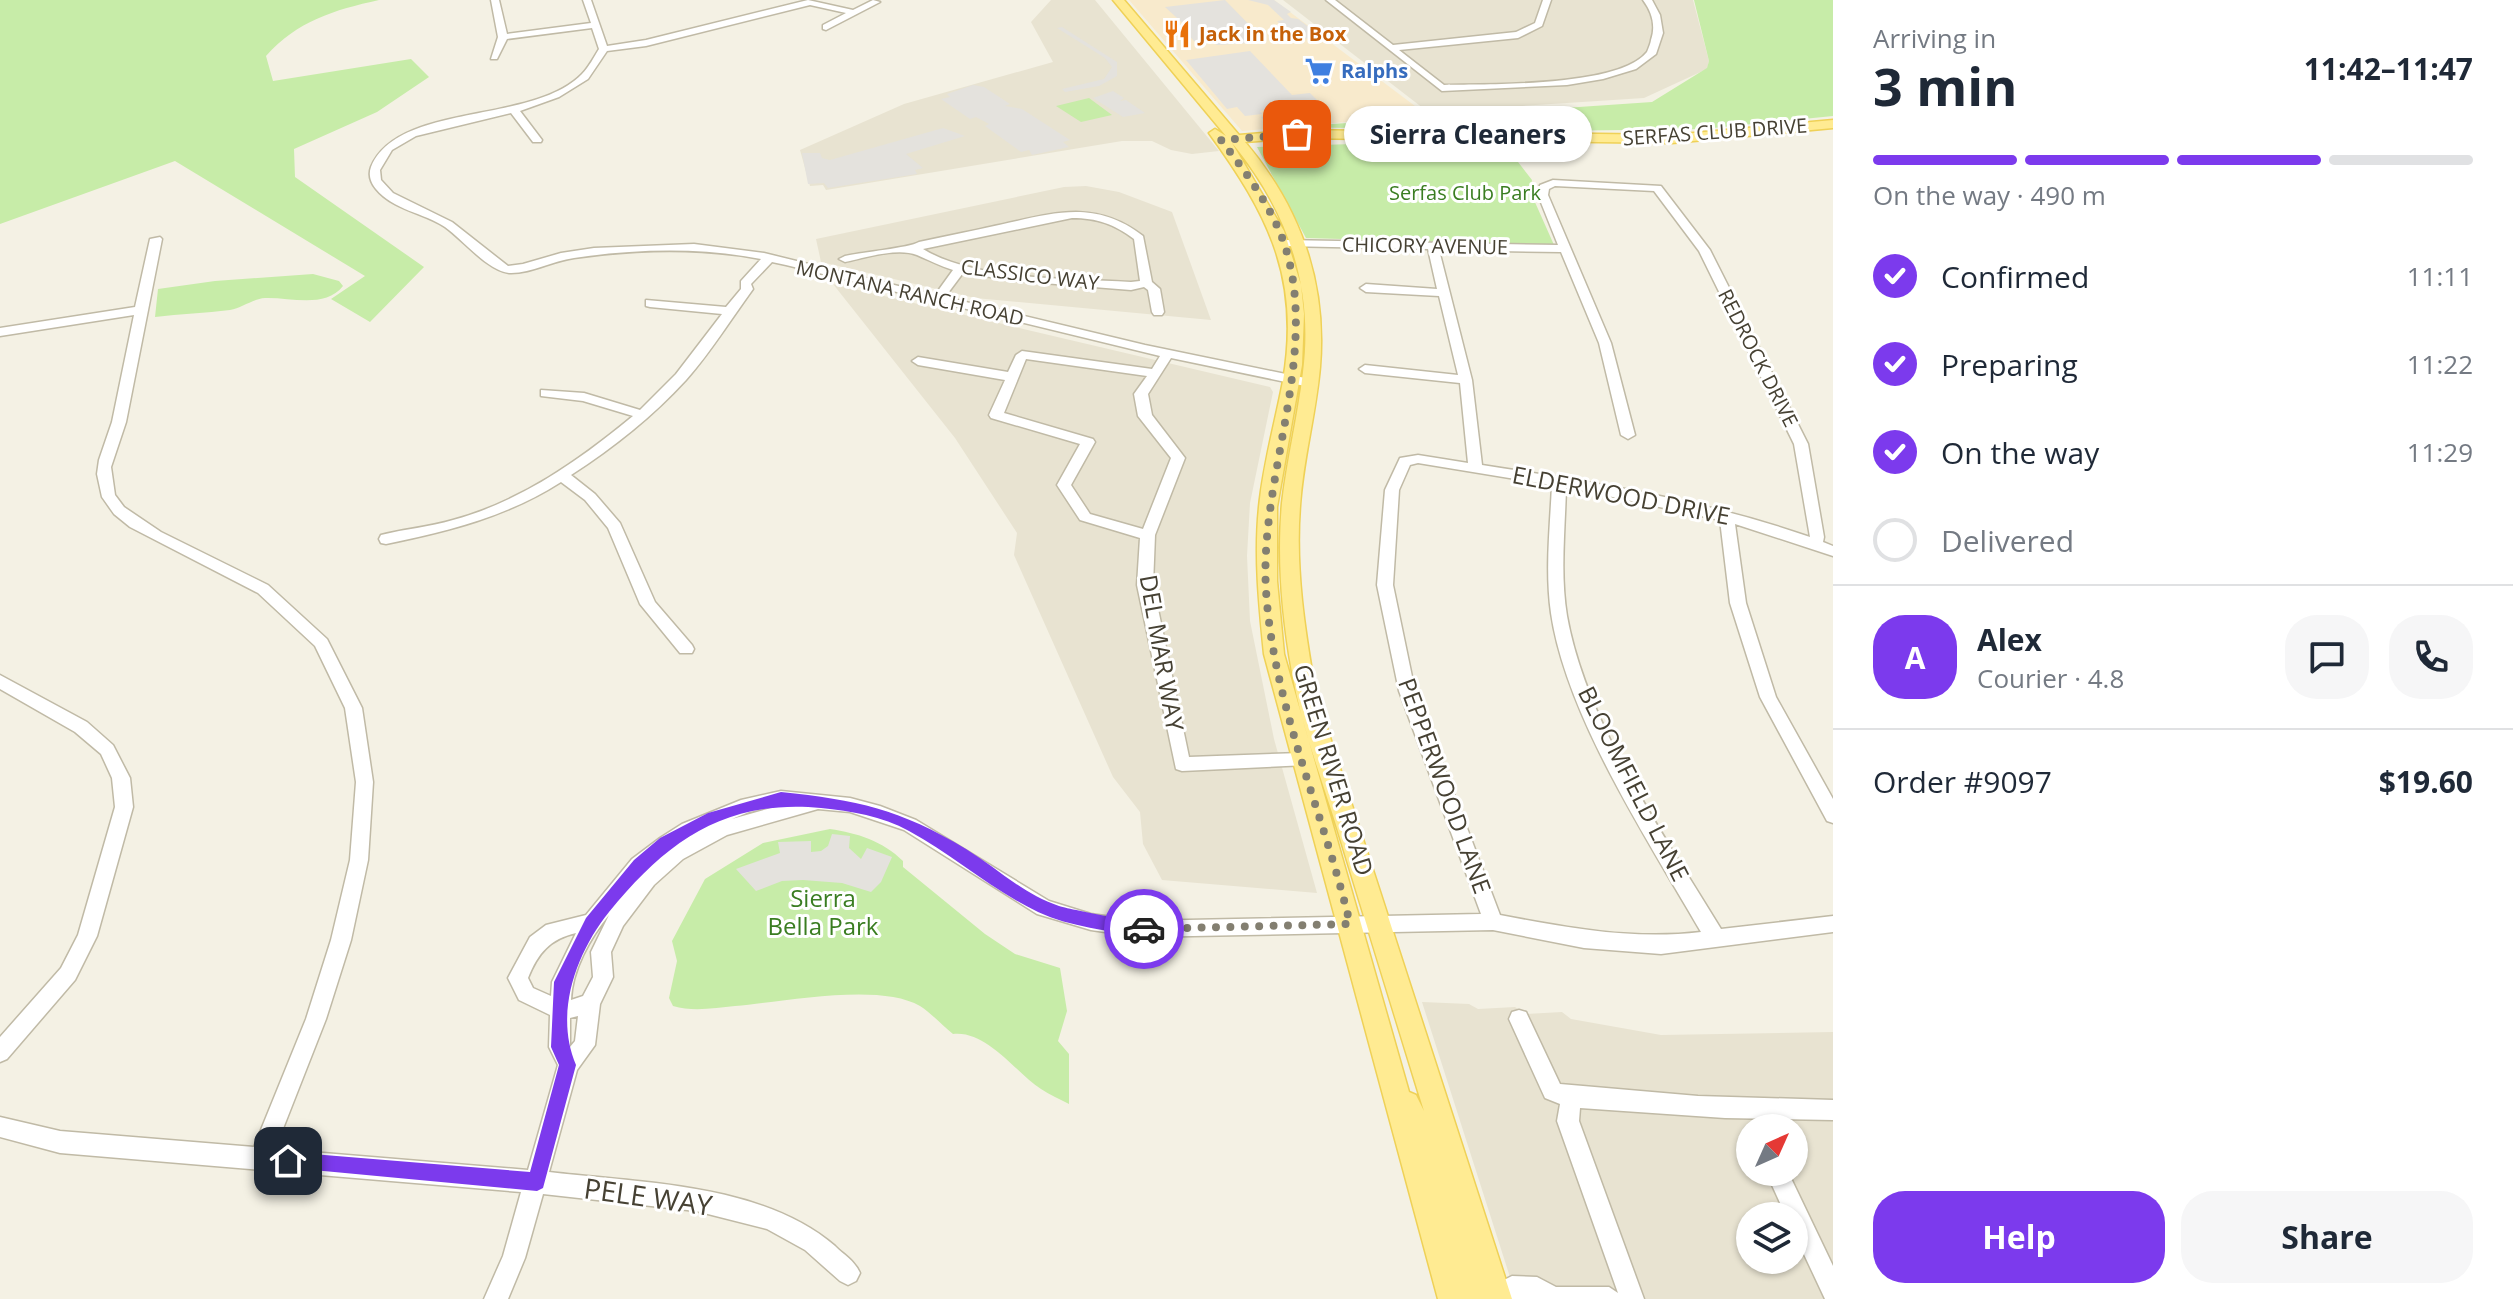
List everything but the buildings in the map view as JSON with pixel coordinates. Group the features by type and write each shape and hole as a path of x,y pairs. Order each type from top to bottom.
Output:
{"main road":[{"name":"GREEN RIVER ROAD","path":"1105,0 1232,142"},
{"name":"GREEN RIVER ROAD","path":"1118,0 1232,142 1266,206 1292,244 1313,310 1315,344 1301,381 1268,505 1266,591 1274,654 1453,1299"},
{"name":"SERFAS CLUB DRIVE","path":"1232,142 1404,138 1672,139 1833,124"},
{"name":"GREEN RIVER ROAD","path":"1301,381 1289,571 1295,634 1306,694 1496,1299"},
{"path":"1388,1069 1430,1151 1470,1282 1482,1296 1496,1299"}],"street":[{"path":"494,57 503,37 495,0"},
{"path":"537,140 514,110 573,86 590,73 604,49 587,0"},
{"path":"1330,0 1442,88 1605,78 1652,54 1659,41 1655,8 1647,0"},
{"path":"1392,48 1518,35 1539,24 1547,0"},
{"path":"604,49 655,42 810,2 855,13"},
{"path":"826,27 876,2"},
{"path":"503,37 597,25"},
{"name":"MONTANA RANCH ROAD","path":"514,110 447,123 407,137 380,158 375,178 392,197 445,222 475,243 498,266 507,269 595,251 665,246 728,251 1168,354 1301,381"},
{"name":"REDROCK DRIVE","path":"1566,249 1543,195 1544,187 1553,183 1657,188 1704,250 1801,444 1817,537 1815,544"},
{"path":"845,259 891,250 917,250 919,245 1053,214 1081,213 1111,219 1139,238 1146,283 1154,289 1158,312"},
{"path":"156,239 118,427 104,475 108,497 123,515 148,531 265,589 298,617 330,656 343,680 358,725 365,766 364,807 341,947 318,1019 260,1159"},
{"name":"CHICORY AVENUE","path":"1292,244 1566,249"},
{"path":"1433,247 1466,380 1476,469"},
{"path":"1566,249 1605,343 1628,435"},
{"name":"CLASSICO WAY","path":"917,250 927,259 965,270 1131,286 1146,283"},
{"path":"386,539 460,524 561,475 643,415 681,377 728,311 747,289 756,287 774,260"},
{"path":"943,300 965,270"},
{"path":"1366,288 1444,293"},
{"path":"650,303 728,311"},
{"path":"0,332 141,310"},
{"name":"DEL MAR WAY","path":"1168,354 1141,394 1141,406 1178,458 1148,535 1145,585 1182,764 1301,760"},
{"path":"1148,535 1085,517 1064,485 1088,442 996,415 1022,355 1153,373"},
{"path":"918,361 1013,377"},
{"path":"1365,369 1466,380"},
{"path":"546,393 597,400 643,415"},
{"name":"ELDERWOOD DRIVE","path":"1405,461 1559,481 1727,516 1833,551"},
{"name":"PEPPERWOOD LANE","path":"1405,461 1392,490 1385,585 1407,691 1493,922"},
{"path":"561,475 590,497 615,526 648,604 686,649"},
{"name":"BLOOMFIELD LANE","path":"1559,481 1555,535 1563,632 1594,717 1716,939"},
{"path":"1727,516 1738,603 1768,697 1833,816"},
{"path":"0,681 81,727 107,750 121,778 124,807 118,838 87,936 68,974 0,1052"},
{"path":"568,1065 559,1047 562,982 591,923 639,864 688,829 736,809 770,800 850,805 910,825 1044,908 1091,922 1140,929 1493,922 1622,944 1661,945 1833,924"},
{"path":"496,1299 514,1258 568,1065 585,1045 590,1004 603,977 601,952 616,920 647,879 677,854 722,829 820,802"},
{"path":"590,1004 562,1011 526,994 518,978 532,945 544,935 567,925 591,923"},
{"path":"1519,1019 1552,1091 1571,1099 1600,1098 1736,1117"},
{"path":"1571,1099 1568,1121 1632,1299"},
{"path":"1797,1114 1833,1110"},
{"name":"PELE WAY","path":"0,1127 60,1142 537,1182 696,1200 771,1219 813,1242 848,1273"},
{"path":"1784,1186 1833,1291"},
{"path":"1503,1299 1512,1288 1537,1289 1553,1299 1609,1299"}],"shaded area":[{"path":"1051,0 1095,0 1219,151 1192,154 1171,150 1152,141 1122,141 826,190 823,185 810,186 800,150 904,104 1053,62 1031,22"},
{"path":"1129,0 1274,0 1427,115 1242,131"},
{"path":"1225,0 1266,42 1217,45 1209,40 1194,41 1182,28 1187,27 1165,7"},
{"path":"1248,0 1274,0 1291,12 1287,14 1291,18 1298,19 1325,39 1294,38 1277,21 1284,20 1268,5"},
{"path":"1283,0 1693,0 1709,61 1707,69 1644,98 1428,112"},
{"path":"1062,27 1117,62 1117,76 1099,86 1065,92 1062,89 1104,79 1112,67 1105,58 1057,28"},
{"path":"1250,51 1292,95 1310,93 1321,104 1315,105 1317,109 1280,113 1293,125 1268,125 1261,117 1268,116 1263,110 1260,111 1262,114 1245,116 1237,107 1227,109 1186,60"},
{"path":"973,85 984,87 1010,104 1005,106 1022,109 1070,140 1063,142 1069,147 1032,155 1029,150 1021,152 985,126 989,124 976,117 970,119 941,99"},
{"path":"1113,91 1124,98 1120,101 1126,100 1145,113 1123,117 1093,98"},
{"path":"943,128 965,136 906,154 923,168 915,170 917,174 828,188 824,183 808,184 802,153 820,153 822,158 830,160"},
{"path":"1086,186 1119,192 1172,212 1211,320 975,298 821,262 816,239 1064,187"},
{"path":"833,284 1270,387 1273,392 1250,503 1247,556 1250,621 1274,739 1317,893 1162,880 1143,844 1140,812 1113,777 1014,555 1017,533 955,438"},
{"path":"832,834 850,836 849,848 861,859 867,848 892,857 881,882 871,892 842,883 803,880 782,881 756,891 736,869 780,853 778,842 811,841 811,852 821,851 828,846"},
{"path":"1422,1002 1469,1004 1478,1009 1515,1007 1526,1014 1562,1012 1571,1019 1661,1035 1833,1032 1833,1299 1517,1299"}],"green space":[{"path":"0,0 379,0 317,19 290,34 266,56 273,81 411,59 429,77 377,112 294,149 295,177 424,267 370,322 331,299 365,276 175,161 0,224"},
{"path":"1694,0 1833,0 1833,116 1703,129 1545,131 1289,127 1652,102 1707,68 1709,61"},
{"path":"1089,98 1112,115 1081,122 1056,106"},
{"name":"Serfas Club Park","path":"1504,144 1532,180 1530,191 1554,245 1306,238 1257,147"},
{"path":"313,274 339,281 343,286 336,293 317,300 265,298 230,310 155,317 158,289 215,281"},
{"name":"Sierra Bella Park","path":"830,829 860,836 887,848 903,861 903,867 985,934 1015,954 1060,968 1067,1011 1058,1041 1069,1054 1069,1104 1031,1082 989,1045 966,1035 953,1034 920,1006 902,999 856,994 704,1009 673,1006 669,998 677,961 672,941 705,879 763,843"}],"way so far":[{"path":"1144,929 1350,924 1287,708 1274,654 1266,591 1268,505 1296,342 1292,278 1284,243 1273,218 1221,140 1297,134"}],"place":[{"name":"Jack in the Box","path":"1177,34"},
{"name":"Ralphs","path":"1319,71"},
{"name":"Sierra Cleaners","path":"1297,134"}],"route":[{"path":"288,1161 537,1182 568,1065 559,1047 562,982 591,923 639,864 666,843 688,829 747,805 781,798 850,805 874,811 910,825 963,855 1004,886 1044,908 1091,922 1144,929"}]}
